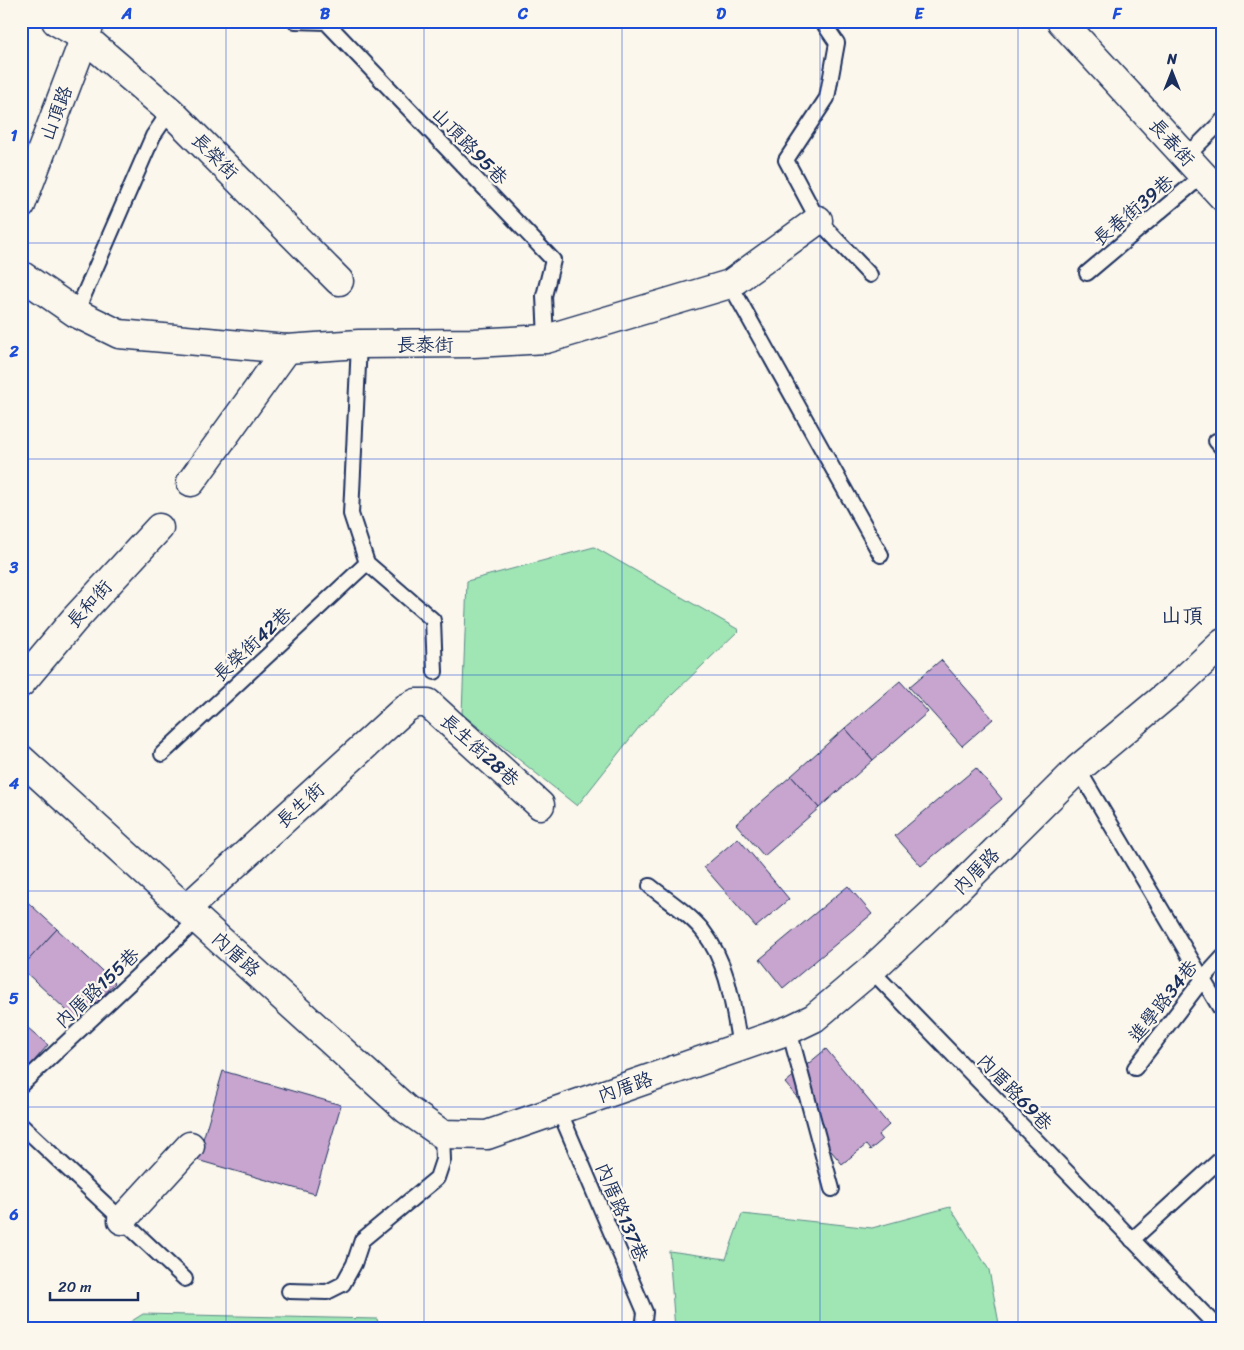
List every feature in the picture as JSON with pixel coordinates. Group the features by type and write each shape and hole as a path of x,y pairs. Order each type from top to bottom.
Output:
{"street":[{"name":"長榮街","path":"56,21 88,29 339,281"},
{"name":"長春街","path":"1061,21 1223,197"},
{"name":"山頂路","path":"21,204 88,29"},
{"name":"長泰街","path":"21,275 76,313 119,334 287,349 359,344 474,343 546,338 730,284 818,220"},
{"path":"191,482 287,349"},
{"name":"長和街","path":"21,683 74,620 159,528"},
{"name":"內厝路","path":"21,758 406,1109 442,1134 487,1135 789,1030 814,1018 871,970 941,905 1078,769 1175,688 1223,643"},
{"name":"長生街28巷","path":"416,703 428,703 540,805"},
{"name":"長生街","path":"192,914 406,708 416,703"},
{"path":"122,1220 190,1146"}],"lane":[{"name":"山頂路95巷","path":"295,21 326,22 553,260 544,296 546,338"},
{"path":"822,21 837,43 827,98 786,160 818,220 870,275"},
{"path":"76,313 153,136 170,111"},
{"name":"長春街39巷","path":"1087,273 1194,167 1223,120"},
{"path":"730,284 787,382 881,555"},
{"path":"359,344 351,514 367,563 433,620 435,672"},
{"name":"長榮街42巷","path":"162,754 367,563"},
{"path":"1078,769 1223,1013"},
{"path":"650,886 703,930 722,962 740,1047"},
{"name":"內厝路155巷","path":"21,1085 192,914"},
{"name":"進學路34巷","path":"1134,1068 1203,979 1223,957"},
{"name":"內厝路69巷","path":"871,970 1219,1329"},
{"path":"789,1030 832,1189"},
{"name":"內厝路137巷","path":"559,1110 644,1312 646,1323 643,1329"},
{"path":"21,1125 185,1278"},
{"path":"288,1291 326,1292 343,1284 354,1264 362,1240 437,1178 443,1160 442,1134"},
{"path":"1132,1240 1223,1157"}],"green space":[{"path":"594,547 739,630 640,726 577,806 462,714 467,581"},
{"path":"950,1207 989,1270 1000,1329 675,1329 669,1251 726,1259 742,1214 872,1228"},
{"path":"143,1314 377,1319 380,1329 119,1329"}],"building":[{"path":"941,660 993,719 962,746 909,687"},
{"path":"900,681 928,712 873,760 845,728"},
{"path":"845,728 873,760 819,808 791,776"},
{"path":"976,768 1002,799 921,866 895,836"},
{"path":"791,776 819,808 764,856 736,824"},
{"path":"738,838 789,899 756,927 704,867"},
{"path":"848,886 872,914 783,988 760,959"},
{"path":"21,896 57,929 21,968"},
{"path":"57,929 115,983 79,1022 21,968"},
{"path":"21,1022 48,1045 21,1076"},
{"path":"826,1049 889,1125 878,1135 882,1140 870,1150 866,1145 842,1164 816,1133 823,1128 785,1083"},
{"path":"223,1071 341,1105 315,1194 197,1160"}],"district":[{"name":"山頂","path":"1182,616"}]}
